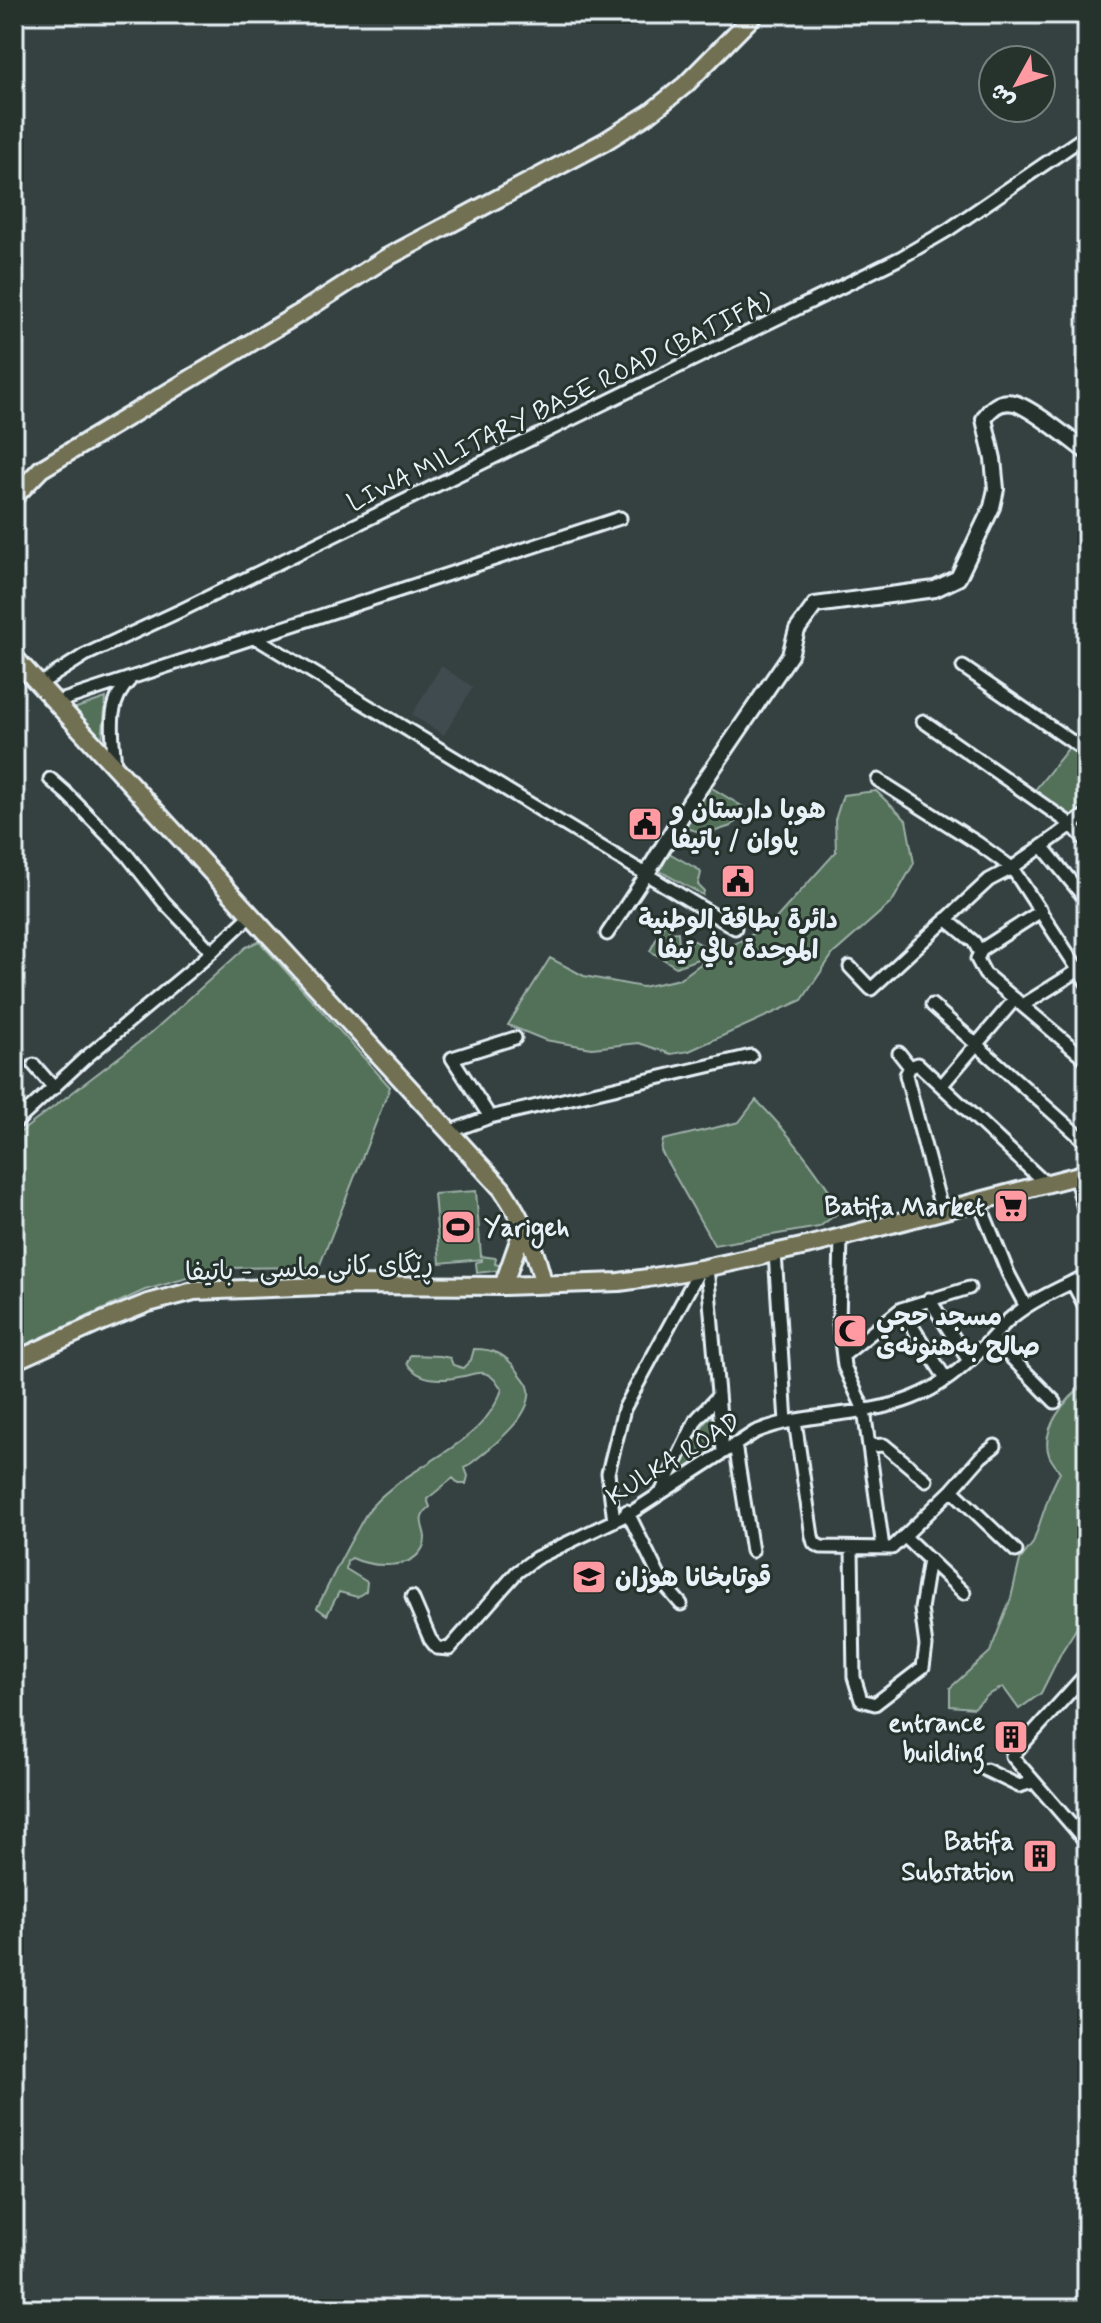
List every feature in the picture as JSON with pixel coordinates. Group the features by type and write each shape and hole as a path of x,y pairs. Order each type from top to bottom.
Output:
{"main road":[{"path":"14,497 41,469 386,258 604,142 650,113 685,85 755,14"},
{"path":"14,657 502,1189 515,1208 538,1284"},
{"name":"ڕێگای کانی ماسی - باتيفا","path":"14,1361 148,1303 194,1291 619,1282 775,1253 1081,1174"},
{"path":"523,1230 528,1230 564,1283"},
{"path":"503,1286 523,1230"}],"street":[{"name":"LIWA MILITARY BASE ROAD (BATIFA)","path":"38,685 85,655 900,258 948,230 1087,135"},
{"path":"607,934 690,802 790,655 797,630 815,605 935,589 958,578 992,507 996,489 984,419 989,410 997,404 1015,403 1087,452"},
{"path":"54,703 620,518"},
{"path":"256,638 735,928"},
{"path":"963,667 1087,752"},
{"path":"115,766 112,711 122,688 132,679"},
{"path":"923,721 1072,825 1087,842"},
{"path":"50,779 127,855 164,902 212,952"},
{"path":"878,780 1012,868 1083,968 1087,983"},
{"path":"850,967 871,989 989,880 1012,868 1087,814"},
{"path":"1042,846 1087,901"},
{"path":"1041,911 982,949 977,959 985,974 1087,1060"},
{"path":"14,1124 84,1059 212,952 251,915"},
{"path":"946,919 974,942 980,953"},
{"path":"942,1085 1019,1002 1083,968"},
{"path":"932,1005 1087,1143"},
{"path":"490,1117 452,1058 515,1038"},
{"path":"899,1053 910,1067"},
{"path":"451,1131 490,1117 751,1056"},
{"path":"942,1212 906,1075 910,1067 918,1064 1046,1184"},
{"path":"34,1065 54,1088"},
{"path":"1081,1174 1087,1219"},
{"path":"979,1202 1008,1273 1026,1307"},
{"path":"841,1237 839,1324 844,1366 864,1410 883,1548"},
{"path":"775,1253 791,1421 814,1543 821,1547 852,1549 892,1548 995,1446"},
{"path":"703,1268 723,1451"},
{"path":"614,1521 608,1473 624,1409 703,1268"},
{"name":"KULKA ROAD","path":"412,1597 430,1639 437,1648 449,1649 517,1572 536,1558 614,1521 755,1432 775,1424 911,1399 946,1379 969,1361 1008,1320 1026,1307 1087,1275"},
{"path":"1072,1282 1087,1310"},
{"path":"843,1356 901,1309 969,1288"},
{"path":"929,1299 969,1361"},
{"path":"901,1309 946,1379"},
{"path":"992,1338 1055,1402"},
{"path":"661,1493 696,1420 718,1396"},
{"path":"735,1444 752,1551"},
{"path":"869,1446 884,1445 926,1480"},
{"path":"952,1490 1016,1551"},
{"path":"627,1512 662,1582 681,1604"},
{"path":"904,1536 964,1593"},
{"path":"852,1549 854,1677 861,1700 875,1704 923,1667 926,1646 921,1609 929,1559"},
{"path":"1087,1673 1012,1756 1087,1843"},
{"path":"986,1770 1019,1786 1033,1782"}],"shaded area":[{"path":"441,666 473,687 444,735 412,715"}],"green space":[{"path":"106,698 102,741 73,709"},
{"path":"1071,745 1087,757 1087,806 1073,819 1035,790"},
{"path":"707,785 748,810 731,826 707,834 682,827"},
{"path":"876,791 906,820 914,863 892,902 833,954 802,1000 689,1051 671,1054 639,1043 592,1048 545,1040 508,1025 550,958 584,976 642,987 680,979 706,960 772,923 836,852 835,820 843,795"},
{"path":"669,853 699,870 698,885 704,891 703,895 660,871"},
{"path":"667,919 670,933 678,932 679,944 687,949 693,940 702,945 698,959 676,967 650,951"},
{"path":"259,941 390,1087 319,1267 223,1268 145,1290 14,1350 14,1137 152,1032 246,947"},
{"path":"756,1100 802,1152 842,1210 819,1227 714,1245 661,1151 663,1140 739,1122"},
{"name":"Yarigeh","path":"476,1191 481,1256 496,1258 495,1264 502,1266 501,1270 477,1273 476,1262 482,1259 440,1263 434,1194"},
{"path":"474,1349 503,1356 513,1365 528,1386 529,1397 525,1409 496,1443 465,1468 468,1476 466,1484 459,1484 453,1478 427,1499 430,1507 422,1517 425,1541 418,1555 390,1565 352,1558 347,1561 346,1569 367,1582 366,1591 357,1597 339,1592 327,1615 317,1608 370,1509 406,1477 479,1426 502,1389 483,1373 448,1379 425,1377 407,1363 410,1355 450,1358 453,1365 463,1368 471,1360"},
{"path":"1087,1383 1087,1612 1062,1651 1041,1693 1019,1709 1003,1687 974,1708 950,1706 950,1688 990,1652 1011,1598 1020,1560 1033,1543 1060,1472 1050,1457 1047,1445 1052,1425 1063,1406"},
{"path":"712,1411 717,1451 670,1483"}],"place":[{"name":"هوبا دارستان و پاوان / باتيفا","path":"645,824"},
{"name":"دائرة بطاقة الوطنية الموحدة بافي تيفا","path":"738,881"},
{"name":"Batifa Market","path":"1011,1206"},
{"name":"Yarigeh","path":"458,1227"},
{"name":"مسجد حجي صالح بەھنونەی","path":"850,1331"},
{"name":"قوتابخانا هوزان","path":"589,1577"},
{"name":"entrance building","path":"1011,1737"},
{"name":"Batifa Substation","path":"1040,1856"}]}
